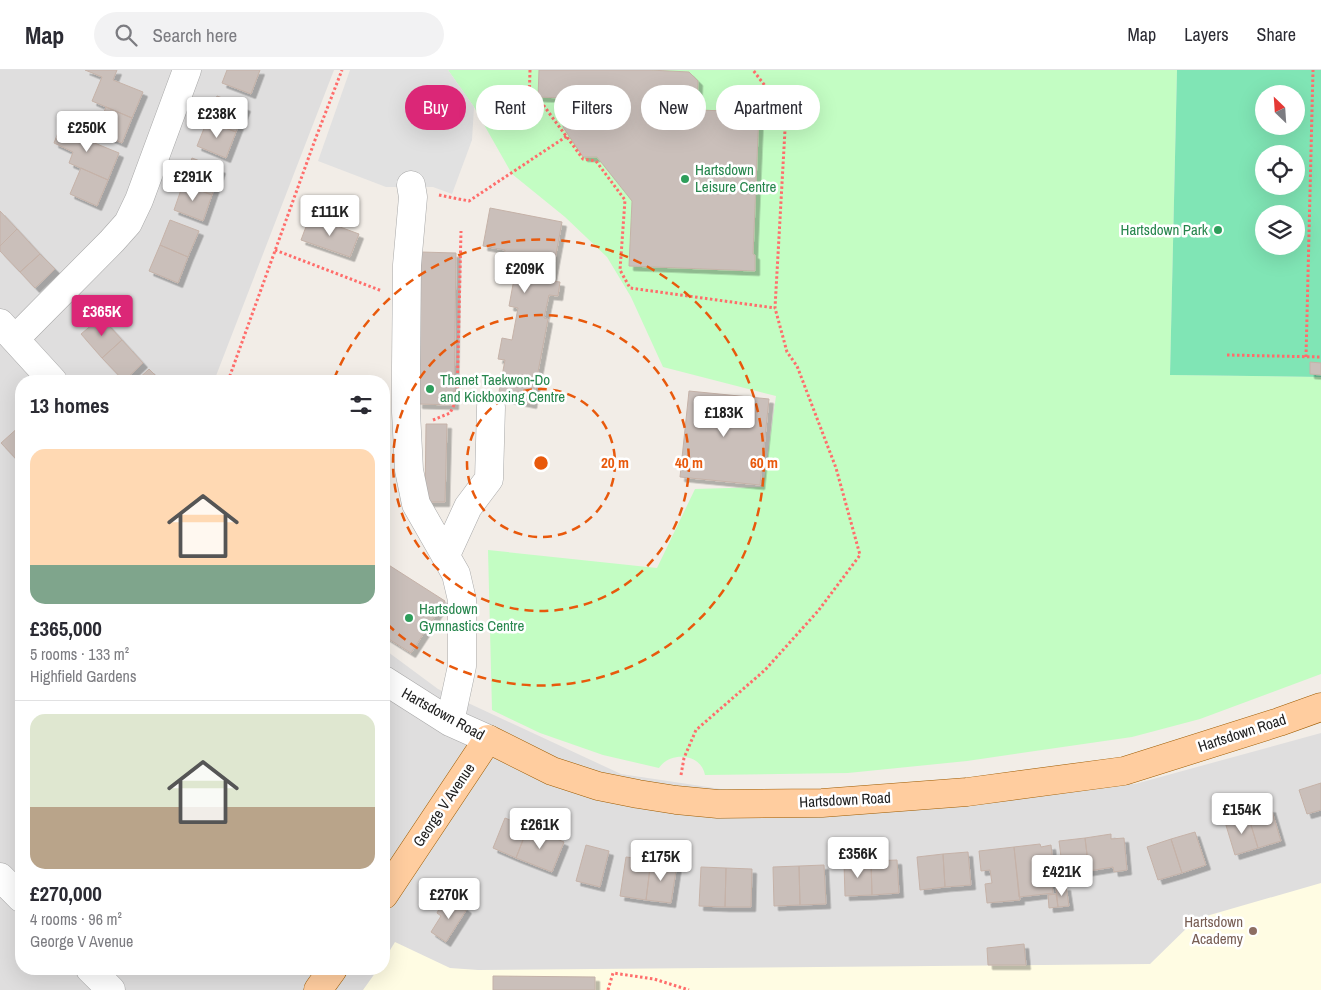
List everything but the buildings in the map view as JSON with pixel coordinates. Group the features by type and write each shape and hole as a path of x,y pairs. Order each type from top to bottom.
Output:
{"main road":[{"name":"Hartsdown Road","path":"488,739 552,771 598,786 676,800 718,804 822,803 967,792 1124,771 1321,707"},
{"name":"George V Avenue","path":"390,886 488,739"},
{"path":"318,990 329,975"}],"street":[{"path":"47,375 7,331 112,241 128,223 139,200 187,70"},
{"path":"412,191 406,298 406,412 409,470 416,504 456,574 462,600 462,666 450,722"},
{"path":"446,555 468,507 490,479 491,407"},
{"name":"Hartsdown Road","path":"390,684 450,722 488,739"},
{"path":"0,877 15,892"},
{"path":"96,975 111,990"}],"path":[{"path":"230,375 342,70"},
{"path":"530,70 529,106 544,106 583,159 596,161 625,200 620,270 630,288 775,308"},
{"path":"676,800 684,758 696,730 765,670 818,611 860,555 836,468 797,366 787,352 775,308 785,130 781,106 753,70"},
{"path":"1306,357 1313,70"},
{"path":"412,191 469,200 567,136"},
{"path":"432,421 450,413 457,399 461,231"},
{"path":"275,250 382,292 406,298"},
{"path":"1227,356 1321,357"},
{"path":"608,990 613,973 654,979 689,990"}],"shaded area":[{"path":"0,70 334,70 216,375 15,375 15,975 390,975 390,653 438,689 621,774 741,792 1135,784 1321,733 1321,990 0,990"},
{"path":"350,70 448,70 459,85 405,85 405,130 466,130 466,96 474,107 472,140 452,194 433,187 386,187 318,161"},
{"name":"Hartsdown Academy","path":"1321,883 1321,990 363,990 374,975 390,975 390,950 395,942 450,968 478,970 1150,964 1196,919"}],"green space":[{"name":"Hartsdown Park","path":"448,70 1177,70 1170,375 1321,377 1321,674 1200,719 1132,737 967,761 848,773 705,775 698,762 685,757 670,759 659,768 603,755 540,733 492,710 488,550 657,568 695,489 763,487 776,396 663,367 631,297 607,257 565,217 512,174 487,130 544,130 544,85 476,85 476,111 466,96 466,85 459,85"},
{"name":"Hartsdown Park","path":"1177,70 1321,70 1321,377 1170,375"}],"place":[{"name":"Hartsdown Leisure Centre","path":"685,179"},
{"name":"Hartsdown Park","path":"1218,230"},
{"name":"Thanet Taekwon-Do and Kickboxing Centre","path":"430,389"},
{"name":"Hartsdown Gymnastics Centre","path":"409,618"},
{"name":"Hartsdown Academy","path":"1253,931"}]}
